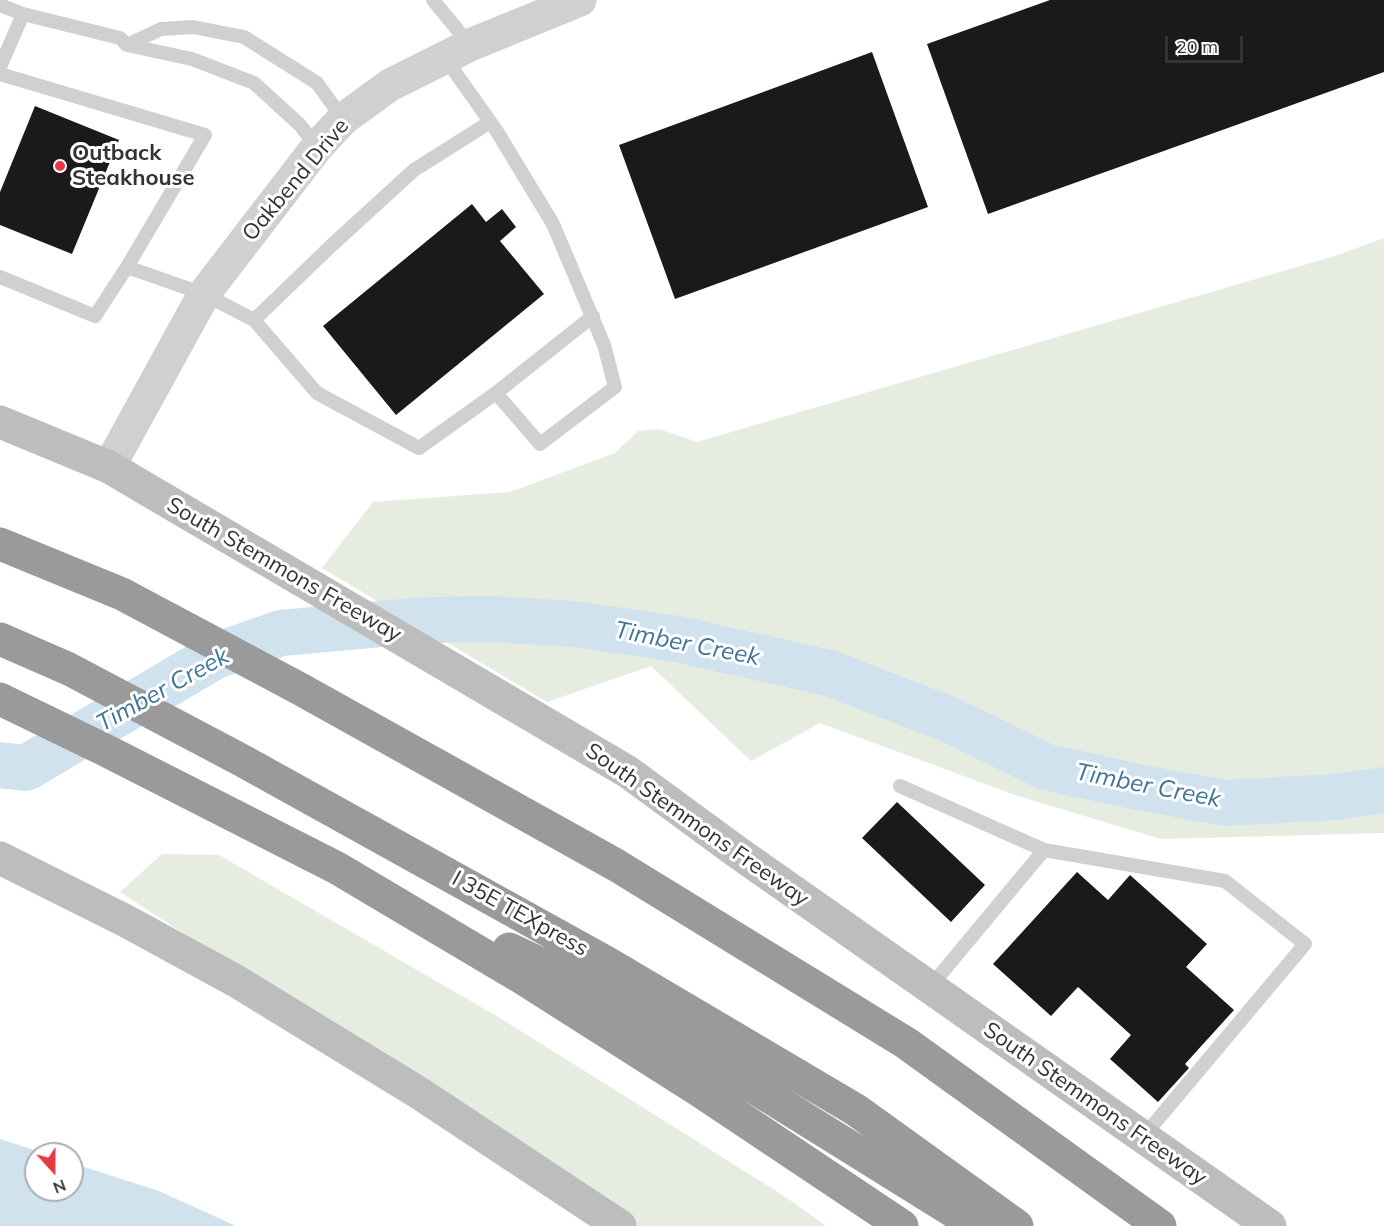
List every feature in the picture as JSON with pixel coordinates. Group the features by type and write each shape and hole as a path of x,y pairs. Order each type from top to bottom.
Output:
{"highway":[{"path":"0,530 302,690 616,865 906,1043 1160,1226"},
{"path":"0,544 122,594"},
{"path":"0,633 69,669"},
{"name":"I 35E TEXpress","path":"0,639 69,669 243,760 619,970 856,1110 1017,1226"},
{"path":"0,699 337,868 601,992 977,1226"},
{"path":"337,868 534,985 697,1089 902,1226"}],"main road":[{"name":"South Stemmons Freeway","path":"0,422 109,467 628,772 1270,1226"},
{"path":"0,858 126,921 236,981 409,1087 620,1226"}],"street":[{"name":"Oakbend Drive","path":"109,467 204,294 317,147 343,119 390,85 458,51 580,0"}],"lane":[{"path":"433,0 490,122 553,224 593,316 604,345 615,387 540,444 496,393"},
{"path":"0,5 23,14 120,38 127,45 192,59 254,83 300,125 317,147"},
{"path":"0,68 23,14"},
{"path":"127,45 161,29 193,27 244,37 317,83 343,119"},
{"path":"0,74 205,135 127,267 95,316 0,277"},
{"path":"254,320 332,244 414,170 490,122"},
{"path":"127,267 204,294 254,320 317,393 418,448 496,393 593,316"},
{"path":"900,786 1044,850 1225,881 1305,944 1143,1137"},
{"path":"930,987 1044,850"}],"shaded area":[{"path":"1384,238 1384,833 1161,839 1015,795 820,723 751,761 651,666 547,702 322,568 373,502 510,492 615,453 638,431 659,429 697,442 1338,255"},
{"path":"162,854 219,855 505,1021 787,1198 826,1226 635,1226 120,892"}],"water":[{"path":"0,1139 24,1147 24,1202 84,1202 84,1167 159,1191 236,1226 0,1226"}],"building":[{"path":"1050,0 1384,0 1384,72 988,214 927,44"},
{"path":"872,52 928,207 675,299 619,145"},
{"name":"Outback Steakhouse","path":"35,106 119,140 72,254 0,225 0,192"},
{"path":"472,204 486,222 502,209 516,227 500,241 544,294 396,415 323,326"},
{"path":"897,802 985,885 951,922 862,838"},
{"path":"1077,872 1108,900 1130,875 1207,944 1186,967 1234,1010 1185,1064 1189,1068 1158,1102 1110,1059 1131,1035 1078,987 1051,1016 993,964"}],"waterway":[{"name":"Timber Creek","path":"0,765 26,768 215,656 281,633 426,620 490,619 574,624 677,639 829,673 948,719 1046,767 1143,788 1225,803 1335,797 1384,790"}],"place":[{"name":"Outback Steakhouse","path":"60,166"}]}
